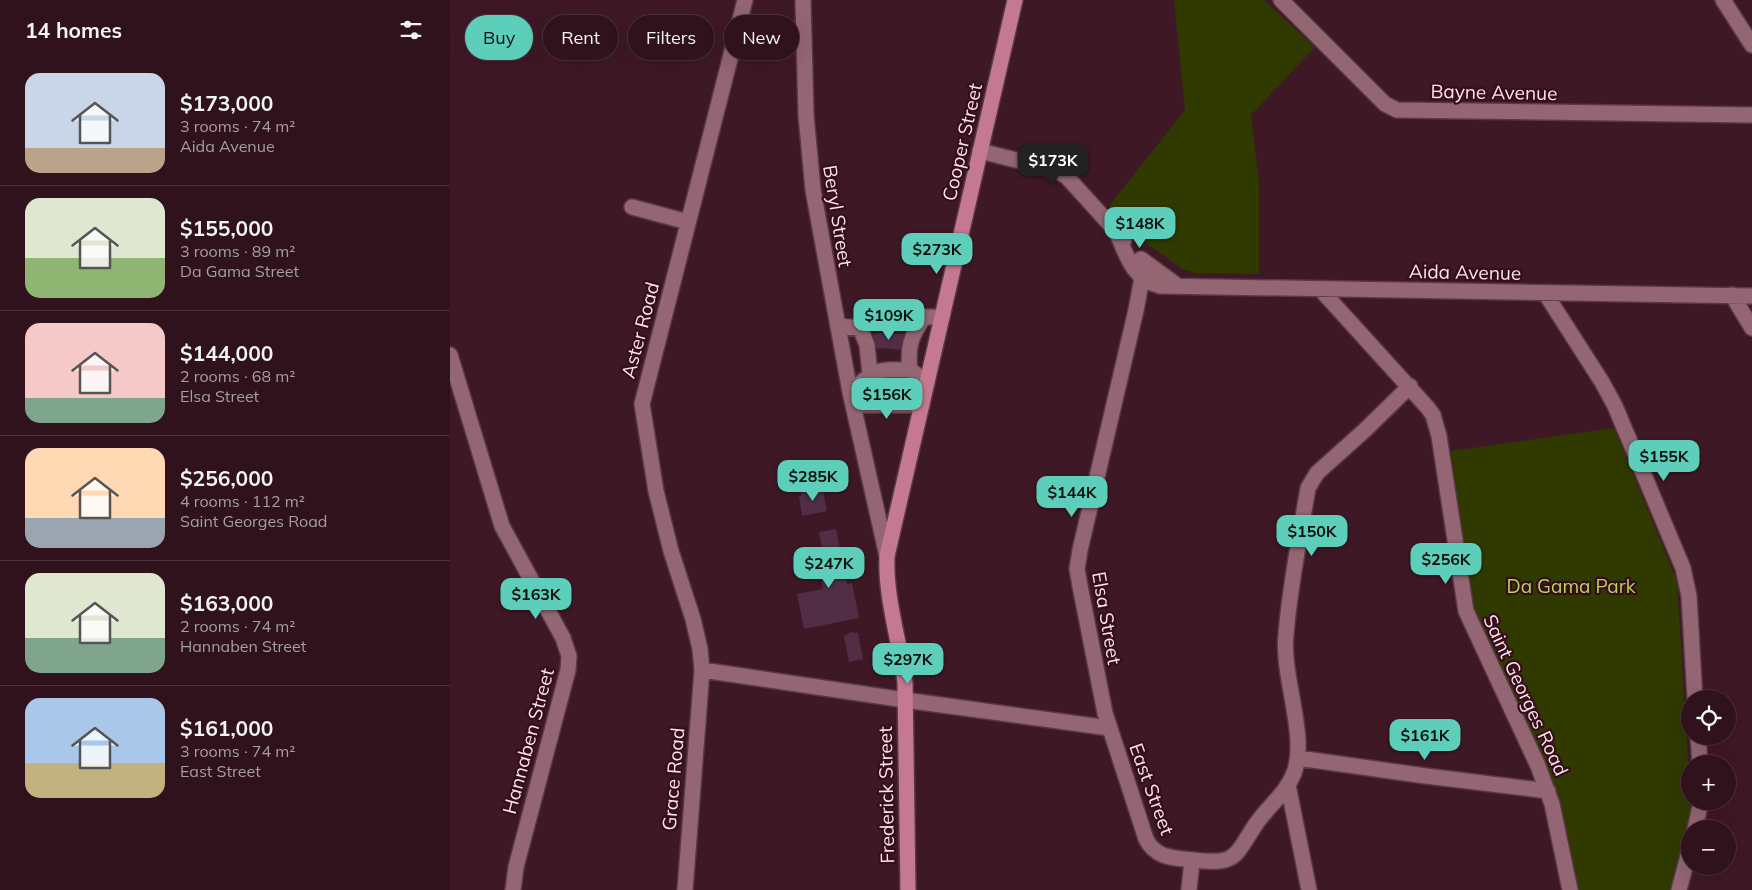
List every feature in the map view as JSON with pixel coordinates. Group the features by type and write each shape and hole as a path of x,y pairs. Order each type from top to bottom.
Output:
{"main road":[{"name":"Cooper Street","path":"887,556 1015,0"},
{"name":"Beryl Street","path":"887,556 888,582 902,659 905,700"},
{"name":"Frederick Street","path":"905,700 908,890"}],"street":[{"name":"Aster Road","path":"702,670 700,648 693,619 671,551 656,491 642,404 744,0"},
{"name":"Beryl Street","path":"803,0 809,156 832,299 851,398 887,556"},
{"name":"Bayne Avenue","path":"1280,0 1385,104 1397,110 1752,115"},
{"path":"1723,0 1752,45"},
{"name":"Aida Avenue","path":"980,151 1056,170 1067,177 1117,233 1130,261 1150,275 1178,286 1545,294 1752,296"},
{"path":"632,207 688,222"},
{"name":"Elsa Street","path":"1109,728 1077,563 1136,310 1150,275"},
{"name":"Saint Georges Road","path":"1321,290 1410,386 1433,414 1466,611 1548,791 1570,890"},
{"path":"1545,294 1615,406 1683,568 1689,596 1694,690"},
{"path":"1732,295 1752,328"},
{"path":"910,370 908,358 910,342 914,332 924,317 942,316"},
{"path":"838,326 860,328 867,345 870,375"},
{"name":"Hannaben Street","path":"450,355 502,526 563,638 569,656 568,670 516,867 513,890"},
{"path":"851,398 870,375 883,369 910,370 928,382"},
{"path":"1410,386 1316,473 1308,488 1285,644 1298,758 1548,791"},
{"path":"851,398 922,405"},
{"name":"East Street","path":"702,670 1109,728 1149,845 1158,854 1163,856 1216,862 1230,859 1237,853 1260,817 1280,797 1294,773 1298,758"},
{"name":"Grace Road","path":"685,890 702,670"},
{"path":"1288,785 1309,890"},
{"path":"1189,890 1192,860"},
{"path":"1679,890 1683,875"}],"green space":[{"path":"1174,0 1264,0 1315,47 1251,115 1259,181 1259,274 1195,273 1182,269 1146,243 1109,206 1185,110"},
{"name":"Da Gama Park","path":"1614,428 1677,581 1684,690 1681,690 1681,745 1687,745 1688,755 1681,755 1681,810 1690,810 1690,814 1688,820 1681,820 1681,848 1670,890 1576,890 1554,783 1478,622 1470,597 1451,451"}],"building":[{"path":"873,334 904,334 900,350 877,349"},
{"path":"822,487 827,511 802,516 799,496 801,496 801,491"},
{"path":"836,529 847,584 852,583 859,618 804,629 797,594 823,589 818,560 824,559 819,532"},
{"path":"851,632 858,633 863,659 849,662 844,636"}]}
